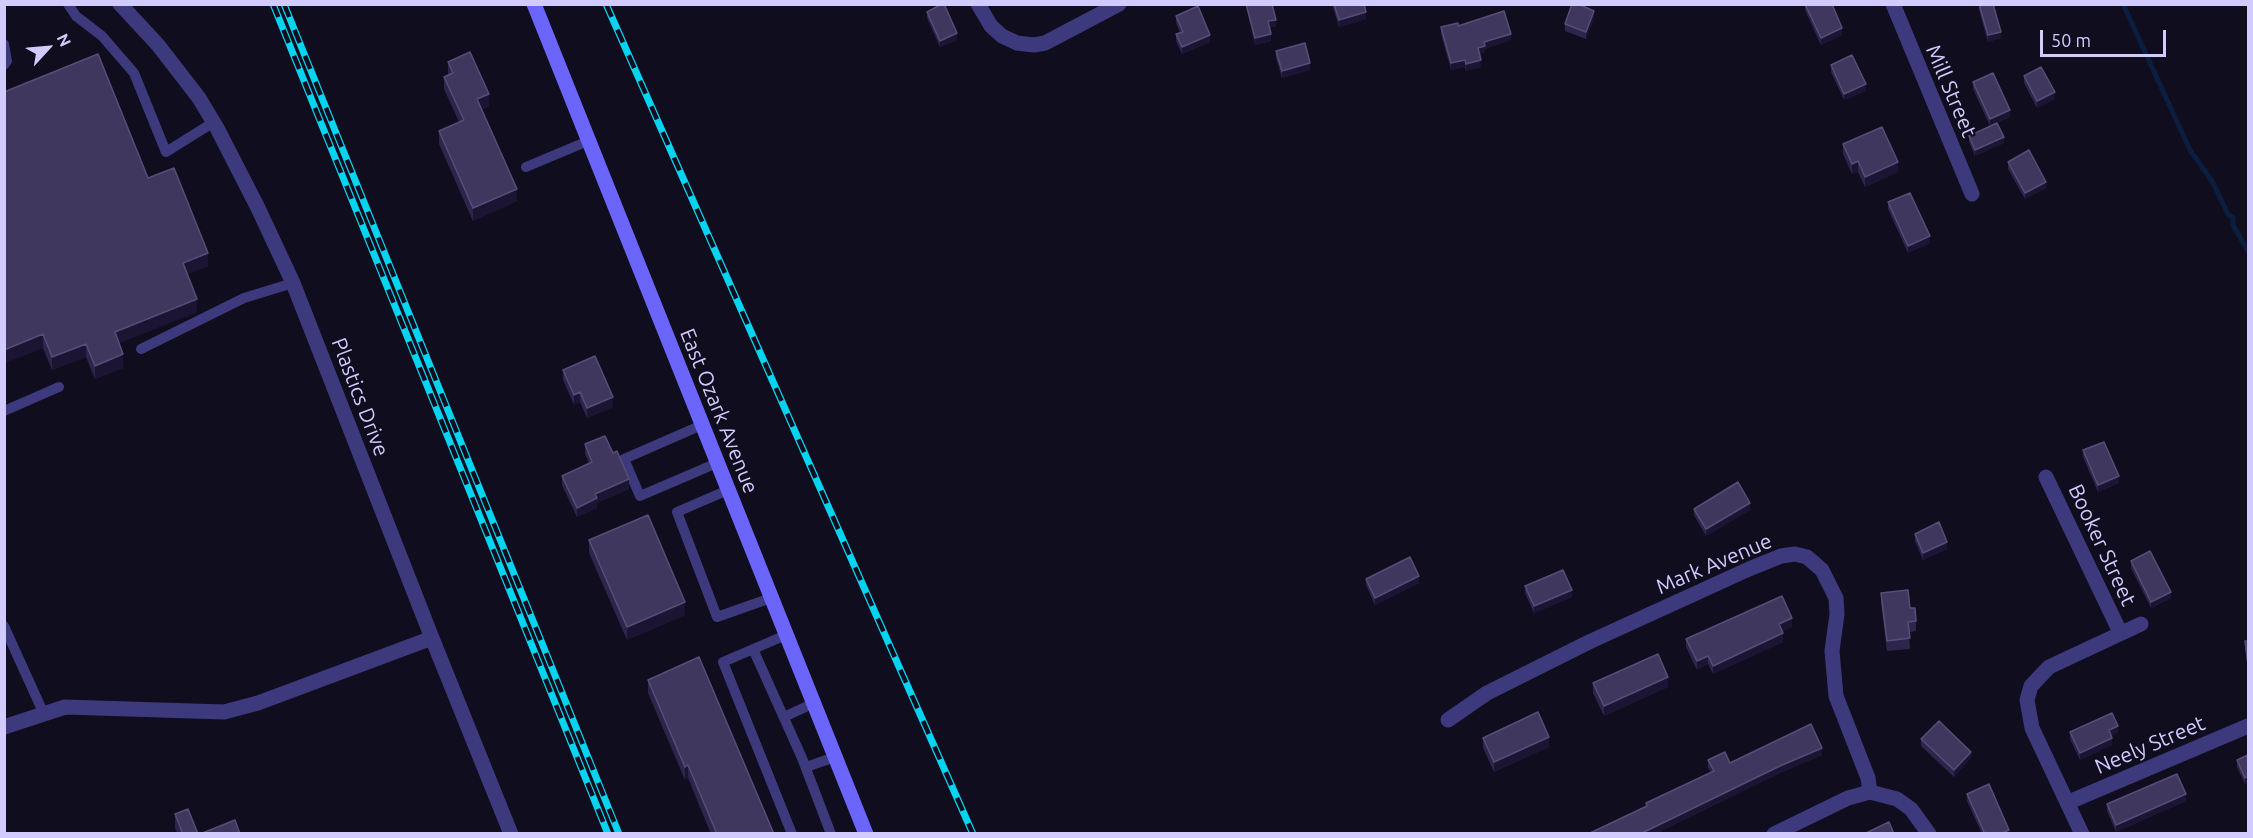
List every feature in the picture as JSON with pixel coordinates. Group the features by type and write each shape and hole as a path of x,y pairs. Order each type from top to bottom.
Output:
{"main road":[{"name":"East Ozark Avenue","path":"534,4 866,834"}],"street":[{"name":"Plastics Drive","path":"120,4 177,68 213,122 293,283 432,638 512,834"},
{"path":"980,9 990,26 1002,36 1017,43 1034,45 1052,40 1119,4"},
{"name":"Mill Street","path":"1893,4 1971,194"},
{"name":"Booker Street","path":"2046,477 2120,632"},
{"name":"Mark Avenue","path":"1448,720 1487,693 1589,642 1749,569 1781,556 1795,554 1807,557 1822,570 1836,598 1837,614 1832,651 1834,685 1843,717 1868,778 1870,792"},
{"name":"Booker Street","path":"2082,834 2028,714 2031,687 2049,667 2140,624"},
{"path":"4,727 43,712 65,707 224,712 258,703 432,638"},
{"name":"Neely Street","path":"2069,802 2248,726"},
{"path":"1774,834 1848,798 1870,792 1897,799 1911,809 1929,834"}],"lane":[{"path":"68,4 76,16 102,36 134,73 166,152 213,122"},
{"path":"4,44 7,61 4,65"},
{"path":"526,167 588,141"},
{"path":"141,349 244,298 293,283"},
{"path":"4,411 59,387"},
{"path":"702,425 624,459 640,496 717,463"},
{"path":"728,490 677,513 717,617 771,598"},
{"path":"4,626 10,651 43,712"},
{"path":"786,635 723,662 792,834"},
{"path":"753,649 806,767 831,834"},
{"path":"784,717 813,703"},
{"path":"806,767 835,757"}],"building":[{"path":"942,4 957,33 940,41 927,12"},
{"path":"1246,4 1272,4 1276,20 1268,21 1271,34 1255,38"},
{"path":"1334,4 1364,4 1366,12 1339,20"},
{"path":"1572,4 1578,4 1594,11 1586,32 1565,24"},
{"path":"1805,4 1832,4 1842,28 1821,38"},
{"path":"1979,4 1993,4 2001,32 1988,35"},
{"path":"1198,6 1210,35 1182,47 1176,34 1183,32 1176,16"},
{"path":"1504,11 1511,34 1484,42 1485,46 1478,48 1481,60 1466,64 1465,60 1451,63 1441,27 1458,23 1458,26"},
{"path":"1305,43 1310,63 1282,71 1276,51"},
{"path":"470,52 489,94 477,99 517,189 473,208 439,131 464,120 444,77 453,73 448,62"},
{"path":"98,54 148,178 174,168 208,253 183,263 197,299 115,332 123,354 95,366 86,344 52,357 43,334 4,350 4,92"},
{"path":"1852,55 1866,84 1844,94 1831,65"},
{"path":"2041,67 2055,92 2037,101 2024,76"},
{"path":"1993,73 2010,110 1990,119 1973,82"},
{"path":"1997,123 2004,137 1975,150 1969,136"},
{"path":"1882,127 1898,162 1865,177 1858,161 1852,164 1843,144"},
{"path":"2029,150 2046,182 2025,193 2008,162"},
{"path":"1910,193 1930,236 1908,246 1888,202"},
{"path":"595,356 613,397 587,408 580,392 574,395 563,370"},
{"path":"605,436 613,453 617,451 629,479 595,494 597,498 577,508 562,476 592,462 585,444"},
{"path":"2104,442 2119,476 2098,485 2083,450"},
{"path":"1738,482 1750,503 1706,529 1694,509"},
{"path":"648,515 685,602 627,627 589,540"},
{"path":"1939,522 1947,542 1923,553 1915,534"},
{"path":"2150,551 2171,592 2151,602 2131,561"},
{"path":"1410,557 1419,576 1375,598 1366,579"},
{"path":"1563,570 1572,590 1534,606 1525,586"},
{"path":"1908,590 1910,608 1915,608 1916,621 1908,622 1910,638 1887,641 1881,593"},
{"path":"1782,596 1792,618 1779,624 1783,633 1713,666 1708,656 1697,661 1686,639"},
{"path":"2245,641 2248,641 2248,665"},
{"path":"1658,654 1668,677 1604,706 1593,683"},
{"path":"699,657 774,834 717,834 688,765 685,767 648,680"},
{"path":"1538,712 1549,737 1494,762 1483,738"},
{"path":"2112,713 2118,726 2109,730 2112,738 2080,753 2070,732"},
{"path":"1939,721 1971,752 1954,770 1921,739"},
{"path":"1811,724 1822,748 1640,834 1588,834 1714,771 1708,760 1725,752 1730,763"},
{"path":"2248,755 2248,776 2245,778 2237,760"},
{"path":"2177,774 2186,794 2116,825 2107,804"},
{"path":"1989,784 2009,830 2003,834 1985,834 1967,794"},
{"path":"188,809 198,834 183,834 175,814"},
{"path":"235,820 240,834 200,834"},
{"path":"1889,822 1894,834 1864,834"}],"waterway":[{"path":"2123,4 2190,150 2212,181 2248,251"}],"railway":[{"path":"273,4 608,834"},
{"path":"284,4 619,834"},
{"path":"606,4 973,834"}]}
